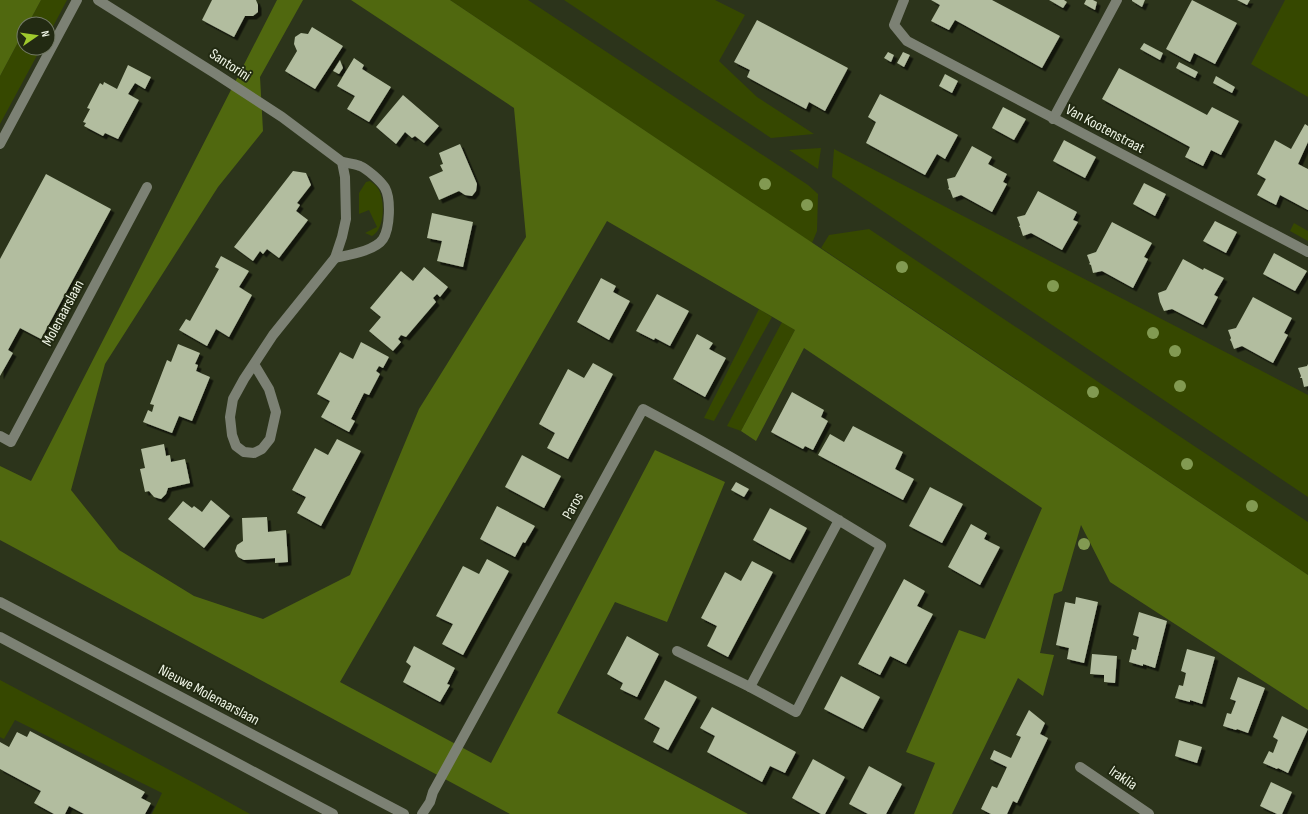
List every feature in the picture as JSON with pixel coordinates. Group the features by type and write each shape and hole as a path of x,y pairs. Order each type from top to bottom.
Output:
{"street":[{"path":"0,144 77,0"},
{"name":"Santorini","path":"98,0 216,74 282,118 342,162 360,166 376,178 385,189 389,206 387,229 383,240 358,253 335,258"},
{"name":"Van Kootenstraat","path":"904,0 894,25 907,42 1308,252"},
{"path":"1053,119 1117,0"},
{"path":"254,364 269,389 276,412 270,440 262,449 254,453 244,452 236,446 232,435 230,417 233,399 244,379 273,335 335,258 346,219 345,177 342,162"},
{"name":"Molenaarslaan","path":"0,436 11,442 147,187"},
{"name":"Paros","path":"422,814 430,802 433,792 643,410 708,444 881,546 796,712 750,687 677,651"},
{"path":"750,687 839,520"},
{"name":"Nieuwe Molenaarslaan","path":"0,602 404,814"},
{"path":"0,637 333,814"},
{"name":"Iraklia","path":"1080,768 1149,814"}],"shaded area":[{"path":"0,0 41,0 32,16 16,16 16,46 0,76"},
{"path":"41,0 67,0 56,21 56,16 32,16"},
{"path":"277,0 303,0 260,77 263,131 218,187 105,364 71,490 119,550 194,596 263,619 350,575 419,409 526,237 514,108 351,0 450,0 1308,575 1308,710 1110,582 1081,525 1062,591 1054,594 1040,653 1054,655 1043,696 1018,678 952,814 914,814 935,763 906,752 959,630 985,639 1042,508 804,348 756,441 741,431 795,330 607,221 340,682 491,763 655,450 725,482 667,622 615,602 557,713 748,814 510,814 0,540 0,466 31,481"},
{"path":"450,0 528,0 808,185 818,194 817,231 812,243"},
{"path":"564,0 715,0 745,15 719,61 757,97 814,134 771,138"},
{"path":"1285,0 1308,0 1308,97 1251,64"},
{"path":"16,46 16,56 37,56 0,124 0,76"},
{"path":"821,148 818,169 789,150"},
{"path":"834,149 1308,395 1308,497 832,177"},
{"path":"370,181 379,190 383,208 382,222 376,233 372,236 365,233 377,227 369,210 359,214 359,193 366,182"},
{"path":"1294,223 1308,231 1308,241 1290,231"},
{"path":"869,229 1308,522 1308,575 821,248 829,235"},
{"path":"759,309 772,317 714,421 704,418"},
{"path":"782,322 795,330 741,431 727,426"},
{"path":"0,680 250,814 152,814 162,793 15,720 4,739 0,737"}],"building":[{"path":"212,0 256,0 258,12 253,16 245,16 234,37 202,20"},
{"path":"931,0 992,0 1060,36 1042,68 955,20 949,30 931,21 940,5"},
{"path":"1049,0 1064,0 1067,2 1063,8"},
{"path":"1086,0 1093,0 1097,2 1095,10 1084,4"},
{"path":"1132,0 1145,0 1142,7"},
{"path":"1192,0 1237,23 1215,64 1194,53 1190,62 1166,49"},
{"path":"1237,0 1250,0 1247,5"},
{"path":"757,20 848,68 825,111 809,102 806,109 747,77 750,70 734,62"},
{"path":"312,27 343,46 315,89 285,71 297,51 294,44 295,37 301,33 308,34"},
{"path":"1144,43 1163,53 1160,60 1140,49"},
{"path":"888,52 894,55 891,62 884,58"},
{"path":"903,52 910,55 904,67 897,63"},
{"path":"354,58 364,65 362,69 391,87 369,122 347,109 355,96 337,86"},
{"path":"340,60 343,68 339,74 333,71"},
{"path":"1179,62 1198,72 1195,78 1176,68"},
{"path":"128,65 151,77 145,89 135,83 128,94 139,100 118,139 105,133 103,136 84,126 86,123 83,122 90,109 87,108 100,83 103,85 104,82 117,89"},
{"path":"1119,68 1207,115 1212,107 1239,121 1221,155 1211,150 1203,166 1185,157 1190,147 1102,99"},
{"path":"945,74 958,81 952,93 939,86"},
{"path":"1216,76 1235,87 1232,93 1213,83"},
{"path":"880,94 958,135 945,159 937,154 925,175 866,143 876,122 868,117"},
{"path":"403,95 439,126 424,143 415,136 412,138 405,132 396,144 376,127"},
{"path":"1003,107 1026,119 1014,140 992,128"},
{"path":"1305,124 1308,126 1308,142 1298,164 1308,169 1308,210 1280,195 1276,205 1257,195 1266,179 1257,174 1275,140 1291,149"},
{"path":"1064,140 1096,157 1085,178 1053,161"},
{"path":"460,144 477,184 476,191 472,196 465,195 459,191 439,200 429,177 443,171 440,165 443,164 439,153"},
{"path":"972,146 992,157 988,164 1007,174 1003,182 1007,184 992,212 961,195 953,198 950,190 948,189 947,179 955,177"},
{"path":"293,171 306,173 311,185 297,203 300,205 296,211 308,220 279,258 267,249 263,254 260,251 253,261 234,247"},
{"path":"46,174 111,209 41,339 20,328 8,350 13,353 0,376 0,259"},
{"path":"1144,183 1166,194 1155,216 1133,204"},
{"path":"1038,191 1077,212 1073,220 1078,222 1062,250 1031,233 1023,236 1019,227 1020,225 1017,217 1025,215"},
{"path":"432,213 473,222 463,267 437,261 442,241 427,238"},
{"path":"1215,221 1237,232 1226,253 1203,241"},
{"path":"1112,222 1152,243 1144,257 1148,259 1133,288 1102,271 1093,273 1091,265 1089,264 1087,255 1096,252"},
{"path":"1274,253 1307,271 1295,291 1263,274"},
{"path":"221,256 249,271 239,287 252,295 229,337 216,329 207,346 179,330 186,319 190,321 219,269 215,267"},
{"path":"1183,259 1203,270 1204,268 1224,278 1214,295 1218,297 1203,325 1172,309 1164,311 1160,302 1158,293 1166,290"},
{"path":"424,267 448,287 440,297 437,294 433,298 436,302 406,337 401,335 398,339 401,342 393,351 369,331 381,317 370,308 401,271 413,281"},
{"path":"601,278 616,286 613,292 630,301 609,340 577,322"},
{"path":"657,294 689,311 670,346 655,338 654,340 636,331"},
{"path":"1253,297 1292,318 1284,333 1288,335 1273,363 1242,346 1234,349 1230,340 1231,338 1228,330 1236,328"},
{"path":"697,334 713,343 709,349 726,358 705,397 673,379"},
{"path":"361,342 389,357 383,368 379,366 376,371 380,374 369,395 364,393 351,419 355,421 349,432 321,417 330,401 317,394 340,352 353,359"},
{"path":"178,344 200,353 195,364 198,365 196,371 210,377 192,421 179,416 172,433 143,422 148,410 152,412 154,405 150,404 167,360 171,362"},
{"path":"593,363 613,374 568,459 547,448 555,433 539,424 568,369 584,378"},
{"path":"1308,364 1308,386 1304,387 1298,368 1307,366"},
{"path":"792,392 824,410 821,417 828,421 813,450 805,446 803,449 771,432"},
{"path":"853,426 903,452 895,469 914,479 903,500 818,455 830,434 844,442"},
{"path":"337,439 361,451 321,526 297,513 306,497 292,490 315,448 328,455"},
{"path":"164,444 166,456 170,455 171,462 185,459 190,483 168,488 166,494 161,499 154,497 149,491 145,492 140,469 145,468 141,449"},
{"path":"522,455 561,476 544,508 505,487"},
{"path":"736,482 749,489 744,497 731,490"},
{"path":"930,487 963,504 942,543 909,526"},
{"path":"211,500 230,516 204,548 168,519 183,501 192,508 194,506 202,512"},
{"path":"497,506 535,526 525,543 523,542 515,557 480,539"},
{"path":"770,508 807,528 790,560 753,540"},
{"path":"267,517 268,532 286,530 288,562 275,563 275,558 244,560 238,557 235,551 237,545 243,541 242,518"},
{"path":"971,524 987,533 984,539 1000,547 980,585 948,567"},
{"path":"487,559 509,571 463,655 442,644 453,624 436,616 463,566 479,574"},
{"path":"752,561 773,572 728,657 707,646 717,626 701,618 725,572 741,581"},
{"path":"904,579 925,591 917,606 933,614 906,664 890,656 880,675 858,664"},
{"path":"1076,597 1098,602 1084,663 1067,659 1069,648 1056,645 1065,602 1075,604"},
{"path":"1139,612 1167,621 1155,668 1129,662 1132,649 1136,650 1139,637 1133,635"},
{"path":"627,636 659,654 637,697 620,689 623,683 607,674"},
{"path":"414,646 455,668 447,684 450,685 440,702 403,682 411,666 406,662"},
{"path":"1187,649 1215,657 1202,704 1190,700 1190,702 1175,698 1179,685 1183,686 1186,673 1181,671"},
{"path":"1092,654 1117,656 1115,683 1104,682 1104,675 1090,674"},
{"path":"841,676 880,697 863,729 824,709"},
{"path":"1238,677 1265,688 1248,733 1223,726 1227,713 1231,714 1236,701 1230,699"},
{"path":"665,680 697,697 668,750 653,742 660,728 644,719"},
{"path":"712,707 796,752 785,773 770,766 762,782 707,752 715,736 700,728"},
{"path":"1029,710 1045,723 1040,734 1048,738 1017,803 1013,801 1007,814 991,814 981,809 992,786 997,788 1007,767 990,759 994,750 1011,758 1021,737 1016,735"},
{"path":"1282,716 1308,729 1288,773 1263,763 1269,751 1273,753 1278,740 1273,737"},
{"path":"30,731 145,792 141,798 151,803 145,814 84,814 69,806 65,814 54,814 34,803 41,791 0,769 0,742 9,747 17,732 27,737"},
{"path":"1179,740 1202,747 1197,763 1175,756"},
{"path":"813,759 845,777 825,814 821,814 792,798"},
{"path":"869,766 902,784 886,814 868,814 849,804"},
{"path":"1271,782 1292,792 1282,814 1277,814 1260,806"}]}
